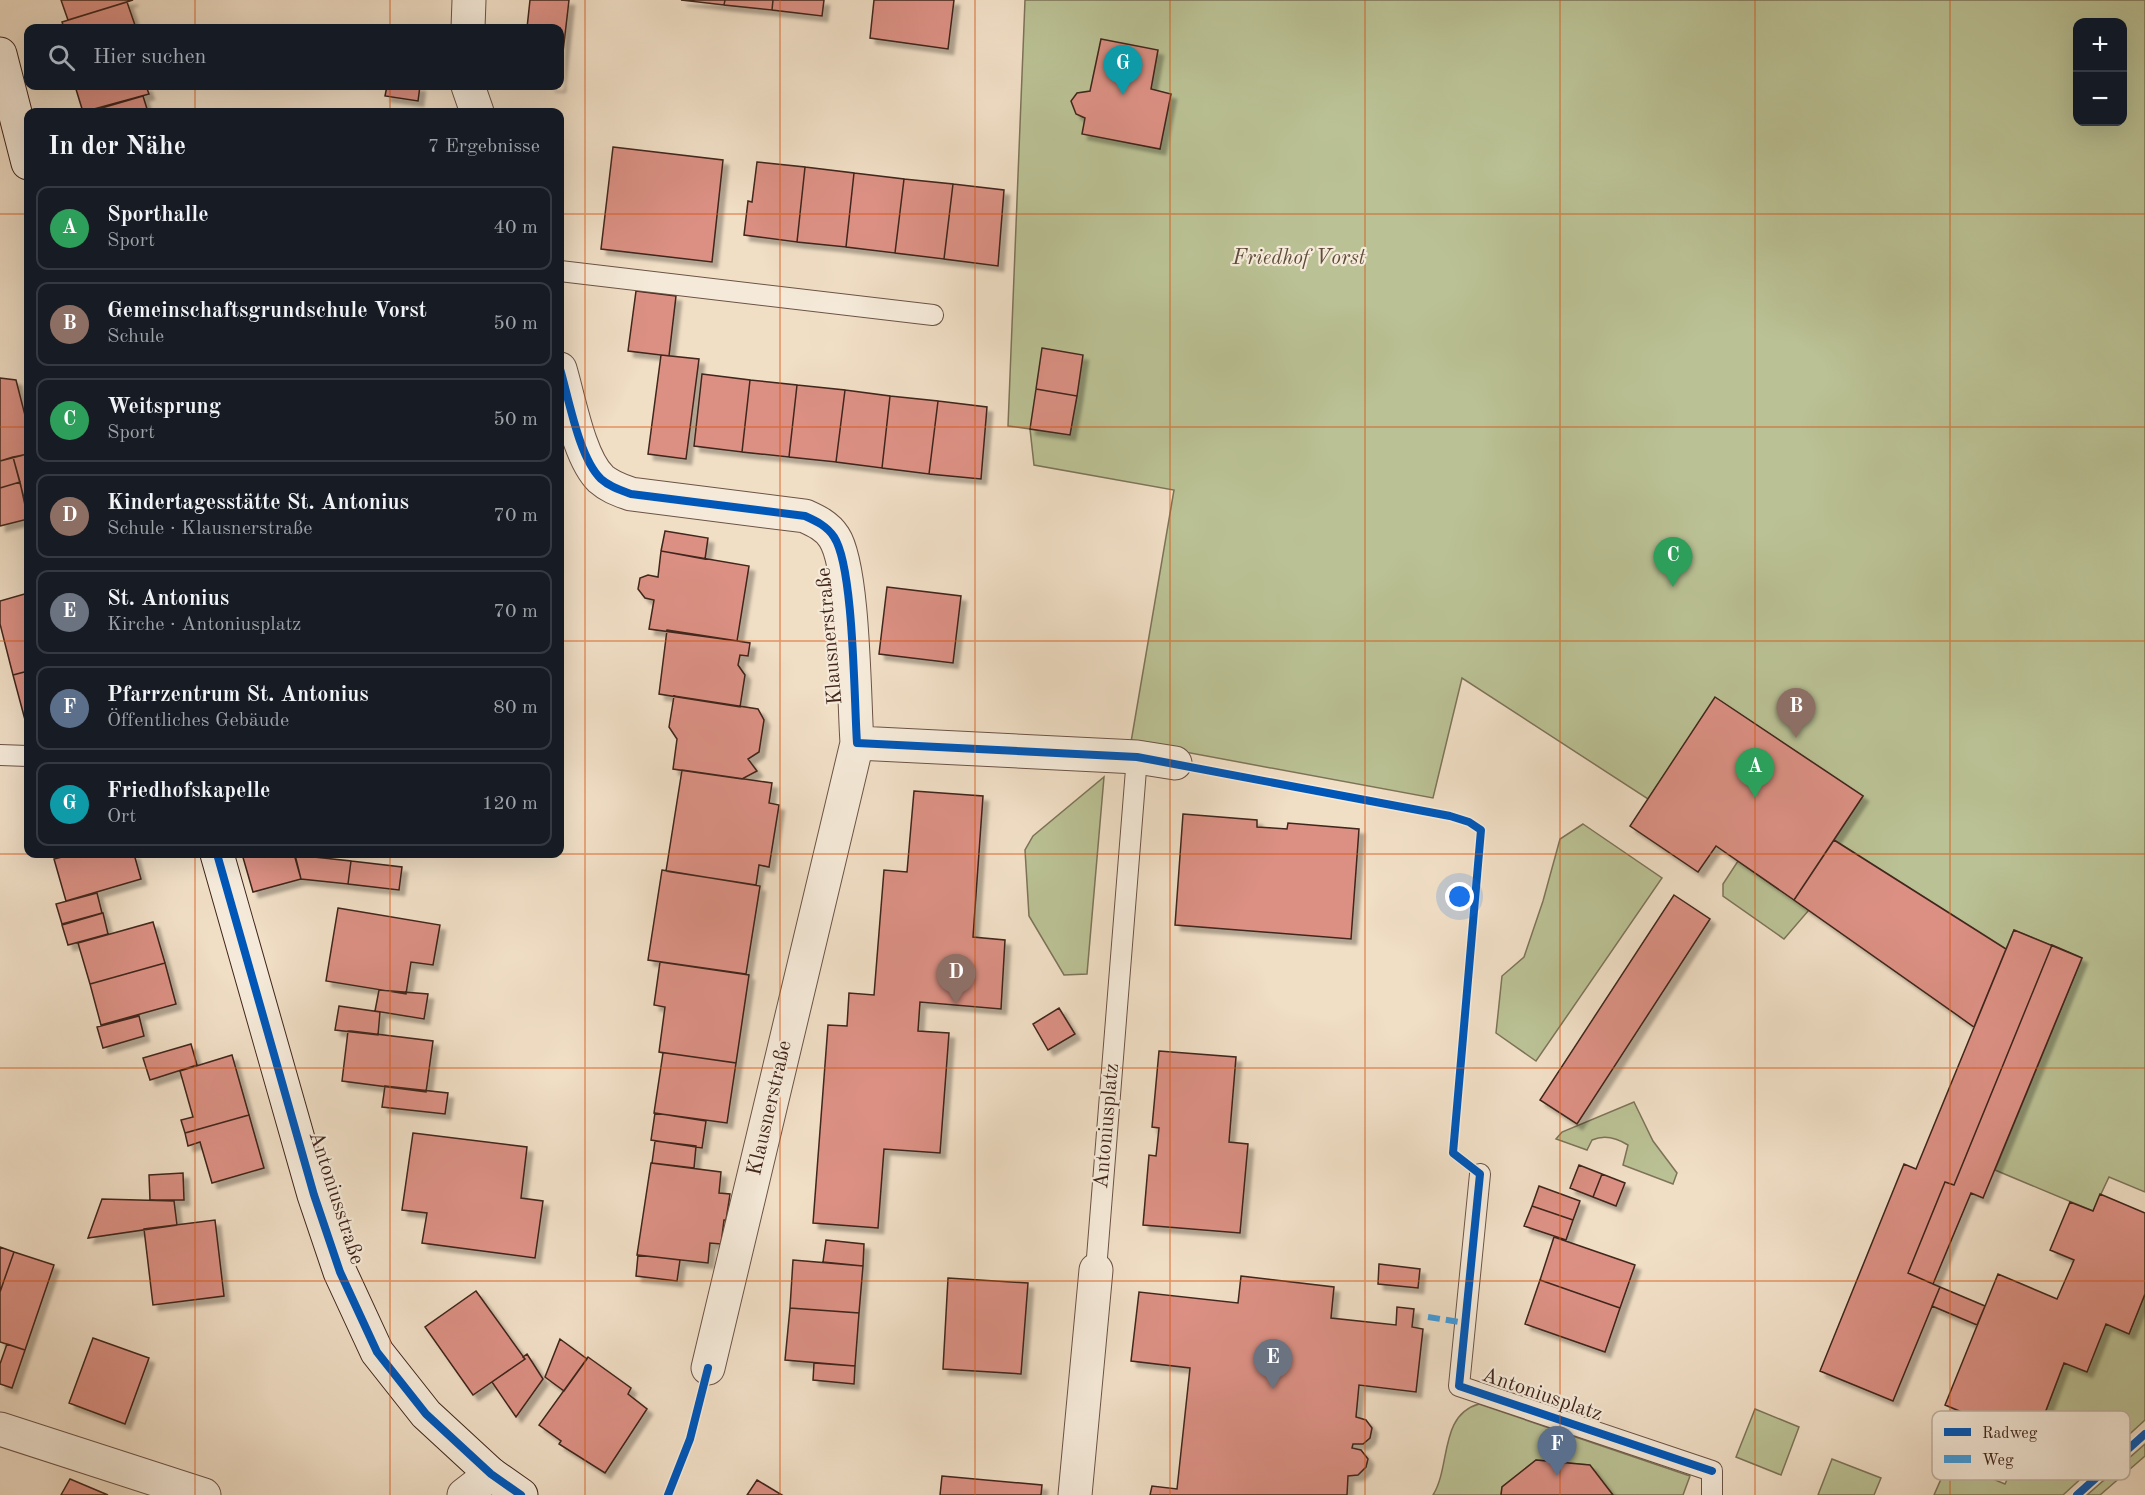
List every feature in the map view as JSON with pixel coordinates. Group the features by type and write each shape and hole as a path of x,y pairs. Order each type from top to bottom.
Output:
{"street":[{"path":"468,24 469,0"},
{"path":"0,54 24,147"},
{"path":"469,90 476,108"},
{"name":"Klausnerstraße","path":"564,382 589,463 600,478 612,487 630,494 805,516 827,528 835,538 846,574 857,743 708,1368"},
{"path":"857,743 1137,757 1175,763"},
{"name":"Antoniusstraße","path":"219,858 279,1076 340,1272 377,1352 426,1414 491,1474 522,1495"},
{"name":"Antoniusplatz","path":"1076,1495 1096,1270"},
{"path":"0,1429 204,1495"},
{"path":"464,1495 491,1474"}],"lane":[{"path":"564,271 933,315"},
{"path":"0,755 24,756"},
{"name":"Antoniusplatz","path":"1096,1270 1137,757"},
{"name":"Antoniusplatz","path":"1480,1174 1459,1386 1712,1471 1712,1495"}],"green space":[{"name":"Friedhof Vorst","path":"1025,0 2145,0 2145,1192 2109,1177 2093,1211 1995,1170 2082,958 2014,930 2006,949 1834,840 1863,796 1716,698 1648,799 1462,678 1433,798 1131,742 1174,490 1034,465 1030,429 1008,426"},
{"path":"1104,777 1087,974 1064,975 1029,916 1025,850 1033,836"},
{"path":"1583,824 1662,878 1536,1061 1496,1033 1502,976 1524,957 1543,901 1560,839"},
{"path":"1738,861 1809,910 1784,939 1723,896 1723,884"},
{"path":"1634,1102 1653,1141 1677,1173 1673,1184 1623,1165 1628,1145 1620,1140 1597,1138 1592,1140 1587,1150 1556,1139 1562,1132"},
{"path":"2145,1294 2145,1420 2130,1434 2130,1411 2046,1411 2064,1363 2106,1324 2129,1333"},
{"path":"1479,1404 1690,1476 1683,1495 1613,1495 1589,1465 1536,1460 1502,1487 1501,1495 1433,1495 1439,1483 1448,1443 1457,1419 1466,1410"},
{"path":"1755,1409 1799,1427 1781,1475 1736,1457"},
{"path":"2145,1444 2145,1456 2130,1469 2130,1457"},
{"path":"1832,1459 1881,1478 1874,1495 1818,1495"},
{"path":"1941,1480 1995,1480 2005,1484 2007,1480 2079,1480 2063,1495 1934,1495"},
{"path":"2104,1480 2117,1480 2100,1495 2087,1495"}],"building":[{"path":"61,0 133,0 68,20"},
{"path":"530,0 569,0 564,43 564,24 527,24"},
{"path":"681,0 725,0 724,5"},
{"path":"725,0 773,0 772,10 724,5"},
{"path":"773,0 824,0 822,16 772,10"},
{"path":"874,0 954,0 948,49 870,38"},
{"path":"127,2 135,24 63,24 62,22"},
{"path":"1101,39 1158,50 1151,89 1171,94 1160,149 1082,134 1085,118 1076,114 1071,101 1077,93 1090,91"},
{"path":"76,90 148,90 149,94 98,108 82,108"},
{"path":"386,90 419,90 418,101 385,96"},
{"path":"143,96 147,108 102,108"},
{"path":"613,147 723,160 712,262 601,249"},
{"path":"757,162 805,167 797,242 744,235 748,201 752,202"},
{"path":"805,167 854,173 846,247 797,242"},
{"path":"854,173 904,179 895,253 846,247"},
{"path":"904,179 953,184 944,259 895,253"},
{"path":"953,184 1004,190 998,266 944,259"},
{"path":"636,291 676,296 669,356 628,351"},
{"path":"1042,348 1083,355 1077,396 1036,389"},
{"path":"661,355 699,359 686,459 648,454"},
{"path":"702,374 750,380 742,452 694,446"},
{"path":"0,378 16,380 24,411 24,455 0,461"},
{"path":"750,380 797,385 789,457 742,452"},
{"path":"797,385 845,390 836,462 789,457"},
{"path":"1036,389 1077,396 1070,435 1030,429"},
{"path":"845,390 890,396 882,468 836,462"},
{"path":"890,396 938,401 929,474 882,468"},
{"path":"938,401 987,407 981,479 929,474"},
{"path":"24,455 24,498 13,457"},
{"path":"13,457 20,482 0,488 0,461"},
{"path":"20,482 24,500 24,520 0,526 0,488"},
{"path":"665,531 708,538 705,559 661,551"},
{"path":"661,551 749,566 737,641 649,629 654,600 645,598 638,589 640,578 648,575 658,577"},
{"path":"887,587 961,596 953,663 879,654"},
{"path":"24,594 24,672 13,675 0,624 0,601"},
{"path":"667,630 750,643 748,656 740,655 738,665 745,675 740,707 659,694"},
{"path":"24,672 24,716 13,675"},
{"path":"674,696 758,709 764,720 759,752 748,759 757,771 742,779 673,769 677,739 669,727"},
{"path":"1715,697 1863,796 1794,900 1716,846 1698,872 1630,826"},
{"path":"682,770 772,783 769,803 779,805 769,867 759,865 756,885 666,871"},
{"path":"914,791 983,796 973,937 1005,940 1001,1009 920,1002 918,1031 949,1033 940,1153 884,1149 878,1228 813,1223 828,1025 847,1026 849,993 874,995 884,870 907,872"},
{"path":"1183,814 1257,820 1257,827 1287,829 1288,823 1359,829 1351,939 1175,925"},
{"path":"1834,840 2006,949 1974,1027 1794,900"},
{"path":"135,858 141,879 66,901 54,859"},
{"path":"243,858 295,858 301,879 253,892"},
{"path":"296,858 351,861 348,884 301,879"},
{"path":"351,861 402,867 399,890 348,884"},
{"path":"662,870 760,886 746,974 648,960"},
{"path":"97,893 102,913 62,924 56,904"},
{"path":"1674,895 1710,919 1577,1124 1540,1100"},
{"path":"338,908 440,925 433,965 411,962 406,994 326,981"},
{"path":"103,913 108,934 68,945 62,925"},
{"path":"153,922 165,963 90,984 78,943"},
{"path":"2014,930 2082,958 1983,1198 1971,1193 1933,1284 1940,1287 1893,1401 1820,1371 1904,1164 1916,1169"},
{"path":"2052,945 2082,958 1983,1198 1971,1193 1933,1284 1908,1273 1945,1182 1954,1185"},
{"path":"660,962 749,975 736,1063 659,1052 665,1007 654,1005"},
{"path":"165,963 176,1004 101,1025 90,984"},
{"path":"379,990 428,994 424,1019 375,1011"},
{"path":"339,1006 380,1012 378,1035 335,1030"},
{"path":"1059,1008 1075,1034 1048,1050 1033,1024"},
{"path":"139,1016 144,1036 103,1048 97,1027"},
{"path":"348,1031 433,1041 426,1092 342,1081"},
{"path":"191,1044 197,1065 150,1080 143,1058"},
{"path":"1159,1051 1236,1057 1229,1142 1248,1144 1240,1233 1143,1225 1149,1155 1156,1156 1159,1128 1152,1127"},
{"path":"659,1052 736,1063 727,1123 654,1113 663,1053"},
{"path":"232,1055 249,1115 185,1133 181,1120 193,1117 180,1071"},
{"path":"385,1086 448,1093 445,1114 382,1107"},
{"path":"655,1113 706,1121 702,1148 651,1140"},
{"path":"249,1115 264,1168 212,1183 200,1142 188,1146 185,1133"},
{"path":"413,1133 527,1147 521,1198 543,1201 535,1258 422,1243 427,1213 402,1210"},
{"path":"655,1141 696,1146 694,1168 652,1163"},
{"path":"651,1163 721,1172 719,1193 730,1194 721,1244 710,1243 708,1263 637,1255"},
{"path":"1579,1165 1602,1174 1593,1197 1570,1188"},
{"path":"183,1173 184,1200 150,1200 149,1175"},
{"path":"1602,1174 1625,1183 1616,1206 1593,1197"},
{"path":"1539,1186 1580,1201 1573,1220 1532,1206"},
{"path":"2100,1194 2145,1213 2145,1294 2129,1334 2106,1324 2087,1372 2064,1363 2046,1411 1959,1411 1945,1405 1998,1274 2057,1299 2074,1260 2050,1250 2070,1202 2093,1211"},
{"path":"102,1199 174,1201 177,1225 88,1238"},
{"path":"1532,1206 1573,1220 1566,1240 1524,1226"},
{"path":"215,1220 224,1296 153,1305 144,1229"},
{"path":"1554,1237 1635,1265 1620,1308 1540,1280"},
{"path":"826,1240 864,1244 863,1266 823,1262"},
{"path":"0,1247 14,1252 0,1292"},
{"path":"14,1252 54,1265 25,1350 0,1342 0,1292"},
{"path":"638,1255 680,1260 677,1281 636,1276"},
{"path":"793,1260 863,1266 859,1313 790,1308"},
{"path":"1379,1264 1420,1269 1418,1288 1378,1284"},
{"path":"1241,1276 1334,1287 1331,1318 1396,1325 1397,1307 1414,1309 1412,1327 1423,1329 1416,1392 1359,1385 1356,1417 1366,1420 1372,1428 1370,1438 1363,1444 1353,1444 1352,1448 1361,1450 1368,1459 1366,1467 1358,1475 1348,1476 1347,1495 1150,1495 1152,1486 1177,1489 1190,1368 1131,1361 1139,1292 1238,1303"},
{"path":"948,1278 1028,1283 1021,1374 943,1369"},
{"path":"1540,1280 1620,1308 1605,1352 1525,1324"},
{"path":"1940,1287 1985,1306 1977,1325 1932,1306"},
{"path":"476,1291 525,1359 473,1395 425,1327"},
{"path":"790,1308 859,1313 855,1366 785,1360"},
{"path":"93,1338 149,1358 125,1424 69,1403"},
{"path":"560,1339 587,1359 564,1391 545,1377"},
{"path":"7,1344 25,1350 12,1388 0,1384 0,1364"},
{"path":"527,1354 543,1379 516,1417 492,1382 525,1359 523,1357"},
{"path":"588,1357 631,1388 628,1394 647,1409 605,1473 559,1444 561,1441 539,1425"},
{"path":"814,1363 855,1366 854,1384 813,1380"},
{"path":"1536,1460 1590,1465 1613,1495 1501,1495 1502,1487"},
{"path":"942,1476 1042,1485 1041,1495 940,1495"},
{"path":"70,1479 108,1495 61,1495"},
{"path":"757,1480 782,1495 747,1495"}],"marked path":[{"path":"1428,1317 1466,1323"}],"cycle path":[{"path":"564,384 587,457 601,479 615,488 631,494 805,516 821,524 831,533 841,553 846,576 854,667 857,743 1137,757 1450,816 1469,822 1481,830 1453,1153 1480,1174 1459,1386 1712,1471"},
{"path":"218,858 314,1195 340,1272 377,1352 426,1414 491,1474 521,1495"},
{"path":"668,1495 690,1439 708,1368"},
{"path":"2130,1447 2145,1434"},
{"path":"2077,1495 2094,1480"}],"place":[{"name":"Friedhofskapelle","path":"1123,95"},
{"name":"Weitsprung","path":"1673,587"},
{"name":"Gemeinschaftsgrundschule Vorst","path":"1796,738"},
{"name":"Sporthalle","path":"1755,798"},
{"name":"Kindertagesstätte St. Antonius","path":"956,1004"},
{"name":"St. Antonius","path":"1273,1389"},
{"name":"Pfarrzentrum St. Antonius","path":"1557,1476"}]}
